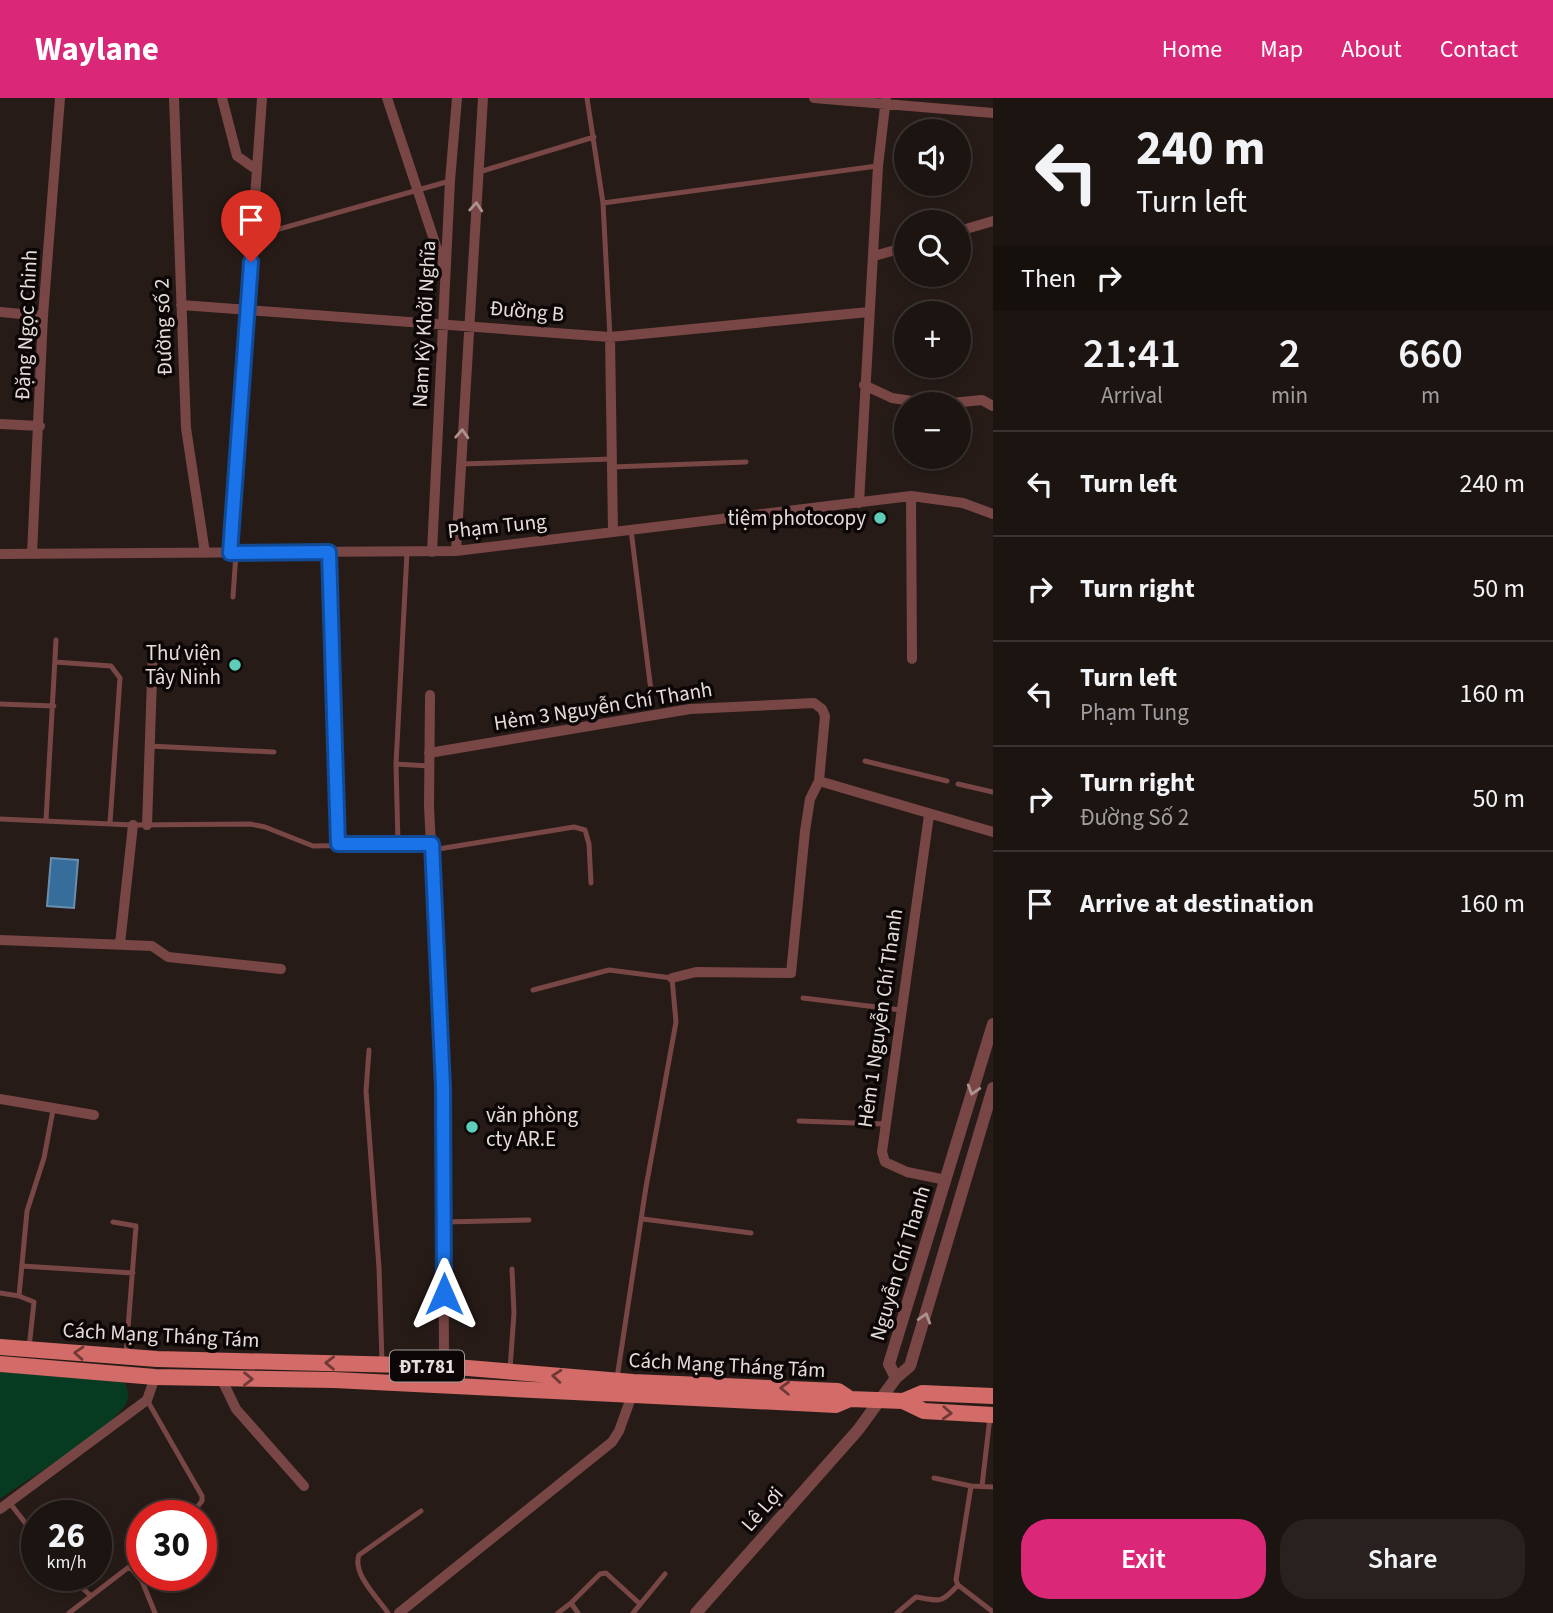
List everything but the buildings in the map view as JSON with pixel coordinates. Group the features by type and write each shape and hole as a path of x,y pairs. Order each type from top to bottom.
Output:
{"main road":[{"name":"Cách Mạng Tháng Tám","path":"0,1347 157,1359 444,1366 627,1386"},
{"path":"155,1377 157,1359"},
{"path":"221,1361 221,1378"},
{"name":"Cách Mạng Tháng Tám","path":"0,1364 155,1377 838,1391 850,1399 902,1401"},
{"path":"382,1365 382,1382"},
{"path":"902,1401 922,1393 993,1396"},
{"path":"902,1401 924,1411 992,1415"}],"street":[{"name":"Đặng Ngọc Chinh","path":"32,554 43,316 60,98"},
{"name":"Đường số 2","path":"174,98 186,428 205,553"},
{"path":"222,98 237,156 257,170"},
{"path":"233,553 262,98"},
{"path":"387,98 446,277"},
{"name":"Nam Kỳ Khởi Nghĩa","path":"432,552 450,181 457,98"},
{"name":"Nam Kỳ Khởi Nghĩa","path":"456,551 483,98"},
{"path":"814,98 885,101 993,113"},
{"path":"859,503 878,166 885,101"},
{"path":"971,227 993,221"},
{"path":"874,256 894,250"},
{"name":"Đường B","path":"181,305 247,313 610,337 869,312"},
{"path":"0,312 43,316"},
{"path":"610,337 613,532"},
{"path":"864,385 894,398"},
{"path":"971,401 982,400 993,406"},
{"path":"0,424 40,426"},
{"path":"911,496 912,659"},
{"name":"Phạm Tung","path":"0,554 456,551 911,496 963,503 993,514"},
{"path":"147,825 153,650"},
{"path":"430,695 429,766 443,1087 444,1366"},
{"name":"Hẻm 3 Nguyễn Chí Thanh","path":"429,753 690,709 814,703 822,709 825,716 819,781"},
{"path":"672,978 696,972 791,973 805,831 810,799 819,781 993,832"},
{"name":"Hẻm 1 Nguyễn Chí Thanh","path":"929,815 882,1152 885,1162 907,1172 946,1180"},
{"path":"120,944 133,825"},
{"path":"0,940 152,946 168,957 281,969"},
{"name":"Nguyễn Chí Thanh","path":"993,1024 889,1364 896,1378 910,1366 993,1088"},
{"path":"0,1099 94,1115"},
{"path":"933,1225 952,1230"},
{"path":"0,1508 147,1399 155,1377"},
{"path":"221,1378 236,1409 304,1486"},
{"name":"Lê Lợi","path":"696,1613 858,1430 896,1378"},
{"path":"399,1613 612,1442 619,1431 627,1386"}],"lane":[{"path":"587,98 603,203 610,337"},
{"path":"479,172 594,137"},
{"path":"603,203 878,166"},
{"path":"254,236 450,181"},
{"path":"461,464 746,462"},
{"path":"631,530 651,691"},
{"path":"329,552 338,844"},
{"path":"398,844 396,764 407,552"},
{"path":"233,553 233,597"},
{"path":"46,820 56,640"},
{"path":"55,662 111,666 120,678 110,823"},
{"path":"0,704 54,706"},
{"path":"149,746 274,752"},
{"path":"865,761 947,781"},
{"path":"396,764 429,766"},
{"path":"958,784 993,792"},
{"path":"0,819 133,825 250,824 265,827 313,846 398,844 432,847 574,827 585,830 591,883"},
{"path":"533,990 609,971 672,978 676,1022 643,1219 627,1386"},
{"path":"803,998 901,1010"},
{"path":"369,1050 366,1091 379,1268 382,1365"},
{"path":"19,1296 27,1210 44,1158 53,1110"},
{"path":"799,1121 884,1124"},
{"path":"643,1219 751,1233"},
{"path":"444,1222 529,1220"},
{"path":"113,1222 136,1226 126,1357"},
{"path":"22,1266 133,1273"},
{"path":"509,1372 514,1313 512,1269"},
{"path":"0,1293 19,1296 33,1302 29,1349"},
{"path":"147,1399 202,1500"},
{"path":"982,1486 992,1415"},
{"path":"933,1478 971,1486 993,1487"},
{"path":"971,1486 956,1580 958,1586 993,1612"},
{"path":"9,1502 21,1517"},
{"path":"388,1613 358,1571 359,1555 421,1511"},
{"path":"69,1613 126,1570"},
{"path":"558,1613 600,1574 606,1573 640,1604"},
{"path":"633,1613 665,1574"},
{"path":"897,1613 916,1597 939,1601 945,1599 958,1586"},
{"path":"86,1591 91,1595"},
{"path":"146,1591 155,1613"},
{"path":"571,1603 578,1613"}],"green space":[{"path":"0,1372 113,1379 125,1383 128,1399 104,1427 0,1499"}],"water":[{"path":"51,858 78,860 74,908 47,906"}],"place":[{"name":"tiệm photocopy","path":"880,518"},
{"name":"Thư viện Tây Ninh","path":"235,665"},
{"name":"văn phòng cty AR.E","path":"472,1127"}],"route":[{"path":"251,262 230,553 329,552 338,844 432,844 443,1087 444,1294"}]}
